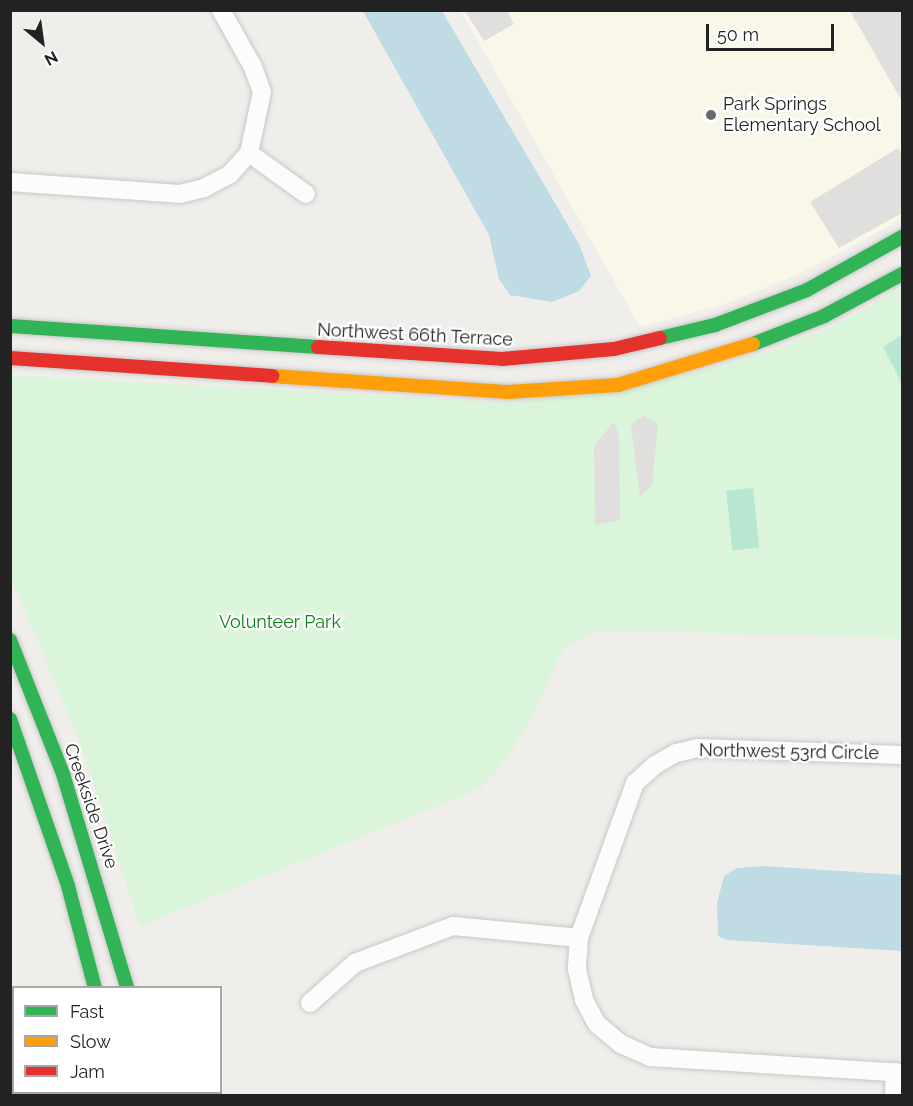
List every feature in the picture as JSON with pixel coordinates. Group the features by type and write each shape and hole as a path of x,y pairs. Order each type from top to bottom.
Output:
{"street":[{"path":"10,183 180,194 204,188 230,174 249,153 262,92 253,67 221,10"},
{"path":"249,153 306,194"},
{"name":"Northwest 66th Terrace","path":"10,326 502,359 614,350 715,326 807,290 903,237"},
{"path":"10,358 508,392 618,385 726,355 824,316 903,274"},
{"name":"Creekside Drive","path":"10,640 63,774 97,877 127,986"},
{"path":"10,719 68,886 95,986"},
{"name":"Northwest 53rd Circle","path":"899,1072 650,1057 621,1044 597,1024 584,1000 577,969 579,938 635,783 655,765 676,753 698,748 903,755"},
{"path":"309,1003 355,963 453,926 579,938"},
{"path":"894,1095 899,1072"}],"shaded area":[{"name":"Park Springs Elementary School","path":"461,11 902,11 902,219 801,273 726,304 640,327"},
{"path":"465,11 507,11 514,24 484,41"},
{"path":"850,11 902,11 902,101"},
{"path":"898,148 902,155 902,213 839,248 810,202"},
{"path":"644,415 658,425 652,485 640,497 631,425"},
{"path":"614,422 619,436 620,520 595,525 594,446"}],"green space":[{"name":"Volunteer Park","path":"902,288 902,639 648,631 603,631 586,636 564,647 531,719 503,764 480,789 140,926 78,738 11,577 10,375 513,403 692,373 777,349 838,324"},
{"path":"902,335 902,384 883,347"},
{"path":"753,488 759,548 732,550 726,491"}],"water":[{"path":"363,11 442,11 579,244 591,276 579,291 552,302 510,295 499,279 489,235"},
{"path":"764,866 902,875 902,951 727,940 718,936 717,903 724,876 737,868"}],"traffic: fast":[{"path":"660,338 715,325 807,290 902,237"},
{"path":"753,344 824,316 902,274"},
{"path":"10,326 318,347"},
{"path":"10,640 63,774 126,986"},
{"path":"10,719 68,886 94,986"}],"traffic: slow":[{"path":"272,376 508,392 618,385 753,344"}],"traffic: jam":[{"path":"318,347 502,359 614,349 660,338"},
{"path":"10,358 272,376"}],"place":[{"name":"Park Springs Elementary School","path":"711,115"}]}
